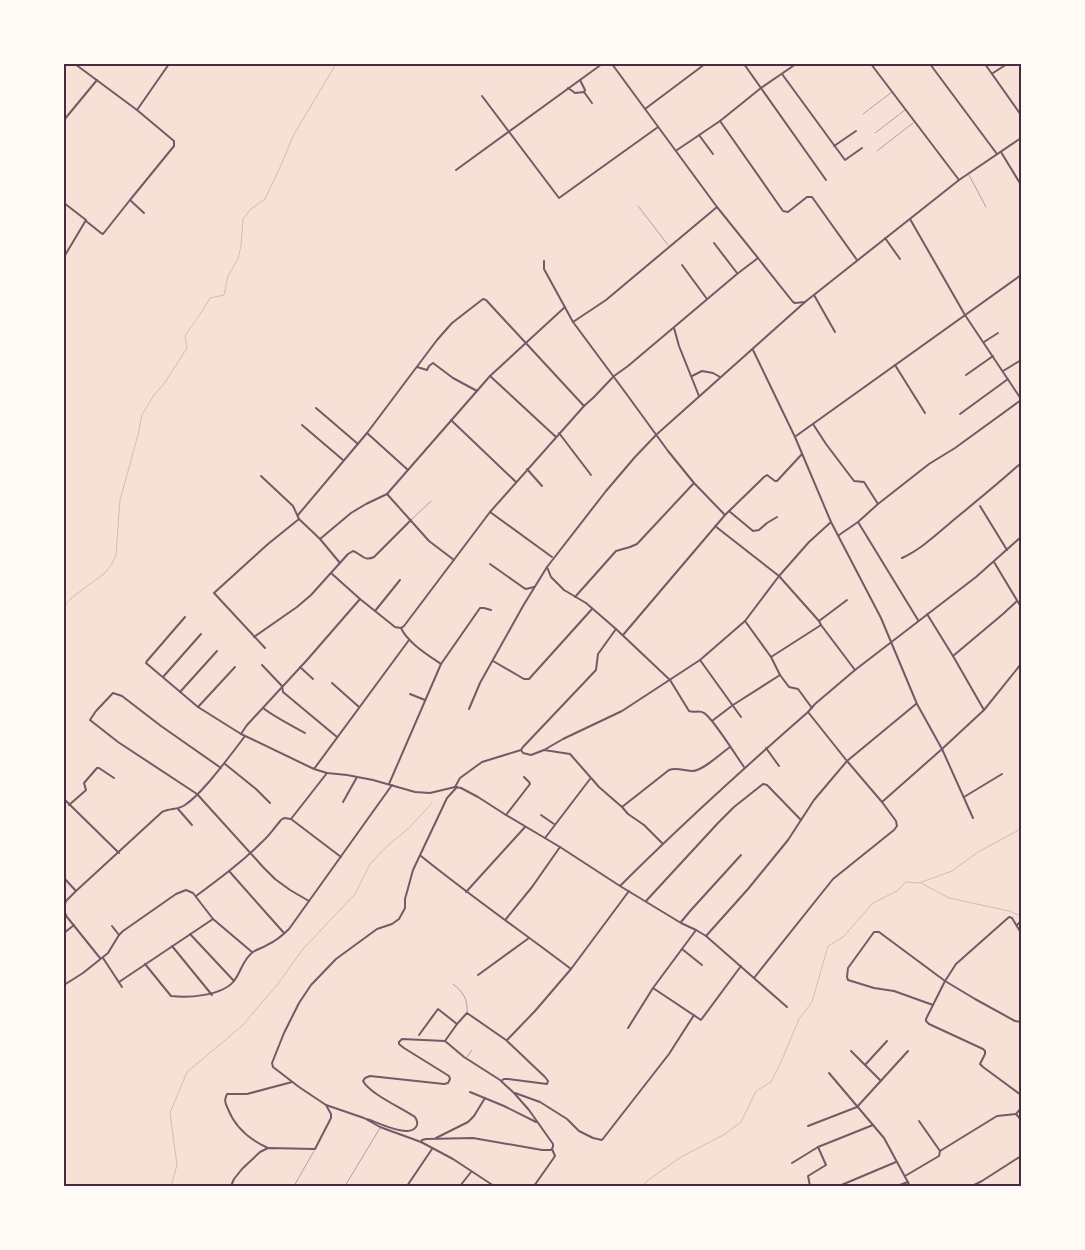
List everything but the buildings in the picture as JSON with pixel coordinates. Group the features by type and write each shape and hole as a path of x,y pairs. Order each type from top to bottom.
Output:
{"street":[{"path":"64,202 103,234 175,143 172,138 137,110 75,64"},
{"path":"137,110 169,64"},
{"path":"456,170 602,64"},
{"path":"612,64 717,207 793,302 805,302"},
{"path":"645,109 705,64"},
{"path":"744,64 826,180"},
{"path":"676,151 720,121 761,88 796,64"},
{"path":"871,64 959,180"},
{"path":"930,64 997,154"},
{"path":"985,64 1021,115"},
{"path":"992,74 1007,64"},
{"path":"782,74 845,160 862,148"},
{"path":"64,120 97,80"},
{"path":"580,80 585,90 584,92 592,103"},
{"path":"568,88 575,93 584,92"},
{"path":"482,96 559,198 658,127"},
{"path":"720,121 783,211 788,212 807,197 812,197 857,260"},
{"path":"834,146 856,131"},
{"path":"699,135 713,154"},
{"path":"469,709 492,660 553,558 606,491 656,435 805,302 959,180 1021,138"},
{"path":"1001,152 1021,186"},
{"path":"130,200 144,213"},
{"path":"574,322 606,300 717,207"},
{"path":"839,535 858,522 929,464 1021,399 965,315 910,219"},
{"path":"64,257 86,220"},
{"path":"885,238 900,260"},
{"path":"714,243 737,274"},
{"path":"331,573 396,627 401,628 407,624 490,512 584,406 614,376 758,258"},
{"path":"544,261 544,268 574,322 656,435 694,483 725,515"},
{"path":"682,265 707,300"},
{"path":"795,437 1021,274"},
{"path":"814,295 835,332"},
{"path":"298,515 367,433 437,340 452,323 483,299 584,406"},
{"path":"320,539 351,513 387,494 490,376 565,307"},
{"path":"674,328 679,346 699,396"},
{"path":"984,342 998,333"},
{"path":"752,350 795,437 831,522 881,618 916,704 942,749 974,818"},
{"path":"966,374 993,356"},
{"path":"1003,371 1021,360"},
{"path":"417,366 425,371 433,363 453,378 477,391"},
{"path":"895,365 925,413"},
{"path":"691,377 702,371 713,373 720,377"},
{"path":"490,376 556,437"},
{"path":"960,414 1008,379"},
{"path":"316,408 358,444"},
{"path":"450,420 516,482"},
{"path":"813,424 854,481 864,482 878,504"},
{"path":"302,425 343,460"},
{"path":"367,433 408,470"},
{"path":"559,434 591,475"},
{"path":"623,635 725,515 764,476 775,481 779,480 802,454"},
{"path":"902,558 946,526 1021,463"},
{"path":"527,469 542,486"},
{"path":"261,476 293,506 299,519 320,539 340,563"},
{"path":"575,597 616,551 637,544 694,483"},
{"path":"387,494 429,541 454,560"},
{"path":"980,506 1006,550"},
{"path":"729,511 753,531 759,530 767,522 777,517"},
{"path":"490,512 553,558"},
{"path":"265,648 214,593 299,519"},
{"path":"254,637 297,607 348,554 352,552 357,553 367,559 374,557 411,520"},
{"path":"521,750 523,753 531,755 544,750 622,710 700,660 745,621 779,576 809,542 831,522"},
{"path":"858,522 918,620"},
{"path":"715,526 779,576 819,621 854,670"},
{"path":"620,886 662,843 744,767 854,670 976,576 1021,537"},
{"path":"994,561 1021,607"},
{"path":"490,564 524,588 534,587"},
{"path":"547,567 551,577 564,590 592,608 670,680 689,711 692,713 704,712 744,767"},
{"path":"375,611 400,580"},
{"path":"241,734 360,599"},
{"path":"819,621 847,600"},
{"path":"953,656 1017,601"},
{"path":"146,964 171,996 212,995 228,988 252,952 269,945 284,933 341,858 390,785 441,664 480,608 491,610"},
{"path":"492,660 524,679 529,679 592,608"},
{"path":"927,614 984,710"},
{"path":"185,617 146,664 198,707 241,734 314,769 327,773 357,777 421,793 456,787 478,797 620,886 706,936 787,1007"},
{"path":"745,621 771,657 780,675 789,687 798,689 812,708"},
{"path":"771,657 821,625"},
{"path":"401,628 403,634 409,640 441,664"},
{"path":"534,1186 555,1156 552,1149 553,1144 529,1110 514,1093 501,1081 466,1058 445,1041 402,1039 399,1042 404,1048 449,1076 448,1083 370,1076 363,1081 374,1092 415,1117 417,1124 411,1131 398,1130 326,1105 292,1082 273,1067 272,1063 299,1003 311,985 336,959 377,930 399,919 405,908 405,899 412,870 447,798 456,787 460,778 482,762 521,750 596,670 598,654 616,629"},
{"path":"163,678 201,634"},
{"path":"314,769 409,640"},
{"path":"180,692 217,652"},
{"path":"700,660 741,717"},
{"path":"882,802 984,710 1021,664"},
{"path":"198,707 235,666"},
{"path":"262,666 282,686 283,692 337,738"},
{"path":"300,667 313,679"},
{"path":"712,721 780,675"},
{"path":"332,684 359,707"},
{"path":"221,768 122,696 113,693 90,720 118,742 198,794 275,879 309,901"},
{"path":"410,694 425,700"},
{"path":"706,936 788,840 814,800 847,760 916,704"},
{"path":"263,708 305,733"},
{"path":"754,978 833,879 897,826 896,821 882,802 808,712"},
{"path":"122,987 65,913 66,901 162,812 168,809 178,809 198,794 225,764 245,736"},
{"path":"622,808 669,770 696,771 730,747"},
{"path":"766,748 779,766"},
{"path":"544,750 570,754 599,787 662,843"},
{"path":"225,764 270,803"},
{"path":"69,805 85,792 84,783 97,768 100,768 114,778"},
{"path":"291,820 327,773"},
{"path":"964,797 1002,774"},
{"path":"343,802 357,777"},
{"path":"506,815 530,784 524,778"},
{"path":"545,838 591,778"},
{"path":"646,901 718,822 763,784 767,785 801,820"},
{"path":"64,799 119,853"},
{"path":"178,809 192,825"},
{"path":"541,815 555,824"},
{"path":"196,896 265,840 284,818 291,820 341,858"},
{"path":"466,892 525,826"},
{"path":"506,920 560,847"},
{"path":"420,855 466,892 570,969"},
{"path":"681,923 741,855"},
{"path":"229,871 284,933"},
{"path":"64,878 76,891"},
{"path":"64,985 108,953 118,935 186,890 196,896 213,919 252,952"},
{"path":"506,1040 535,1012 629,891"},
{"path":"1021,933 1010,917 1007,918 956,964 945,981 926,1019 929,1024 983,1049 985,1054 980,1064 982,1067 1021,1095"},
{"path":"119,982 213,919"},
{"path":"1017,925 1021,921"},
{"path":"64,933 74,926"},
{"path":"112,926 118,935"},
{"path":"628,1028 653,988 696,930"},
{"path":"933,1005 894,991 874,988 848,980 848,968 874,932 879,932 945,981 975,1000 1021,1022"},
{"path":"190,934 234,981"},
{"path":"478,975 529,938"},
{"path":"172,946 212,995"},
{"path":"682,949 702,965"},
{"path":"653,988 701,1020 741,966"},
{"path":"419,1035 438,1009 457,1024"},
{"path":"445,1041 467,1013 506,1040 548,1082 547,1084 542,1084 508,1079 501,1081"},
{"path":"514,1093 540,1102 567,1119 579,1132 602,1140 669,1054 694,1015"},
{"path":"864,1065 887,1041"},
{"path":"851,1051 881,1081"},
{"path":"808,1126 857,1107 908,1051"},
{"path":"830,1073 884,1138 910,1186"},
{"path":"292,1082 247,1094 227,1094 226,1105 234,1122 254,1140 268,1148 315,1150 331,1118 326,1105"},
{"path":"470,1092 538,1123"},
{"path":"434,1139 468,1122 486,1098"},
{"path":"905,1176 939,1156 940,1151 997,1116 1016,1114 1021,1108"},
{"path":"1016,1114 1021,1120"},
{"path":"364,1118 380,1127 421,1142 453,1159 494,1186"},
{"path":"920,1121 940,1151"},
{"path":"792,1163 818,1147 873,1125"},
{"path":"421,1142 424,1139 473,1138 542,1150 552,1149"},
{"path":"810,1186 808,1177 826,1165 818,1147"},
{"path":"232,1186 234,1179 242,1169 260,1152 268,1148"},
{"path":"406,1186 433,1149"},
{"path":"972,1186 1021,1156"},
{"path":"839,1186 897,1162"},
{"path":"460,1186 471,1172"},
{"path":"897,1186 908,1182"}],"lane":[{"path":"863,114 892,92"},
{"path":"875,133 906,110"},
{"path":"877,150 915,122"},
{"path":"968,174 986,207"},
{"path":"638,206 669,247"},
{"path":"411,520 430,500"},
{"path":"452,984 461,990 464,995 468,1006 467,1013"},
{"path":"466,1058 472,1050"},
{"path":"345,1186 380,1127"},
{"path":"294,1186 315,1150"}],"waterway":[{"path":"64,607 71,598 105,573 111,565 116,555 120,500 142,415 187,348 185,336 210,298 224,295 228,276 238,259 243,219 251,209 265,199 293,136 336,64"},
{"path":"171,1186 177,1165 170,1113 187,1072 242,1026 277,985 303,949 355,894 370,864 386,847 409,828 432,803"},
{"path":"643,1186 648,1180 681,1157 725,1134 741,1122 756,1091 771,1082 799,1019 812,1002 828,946 843,937 873,903 897,891 906,882 919,883 952,871 978,852 1021,827"},
{"path":"921,883 949,898 1009,911 1021,916"}]}
